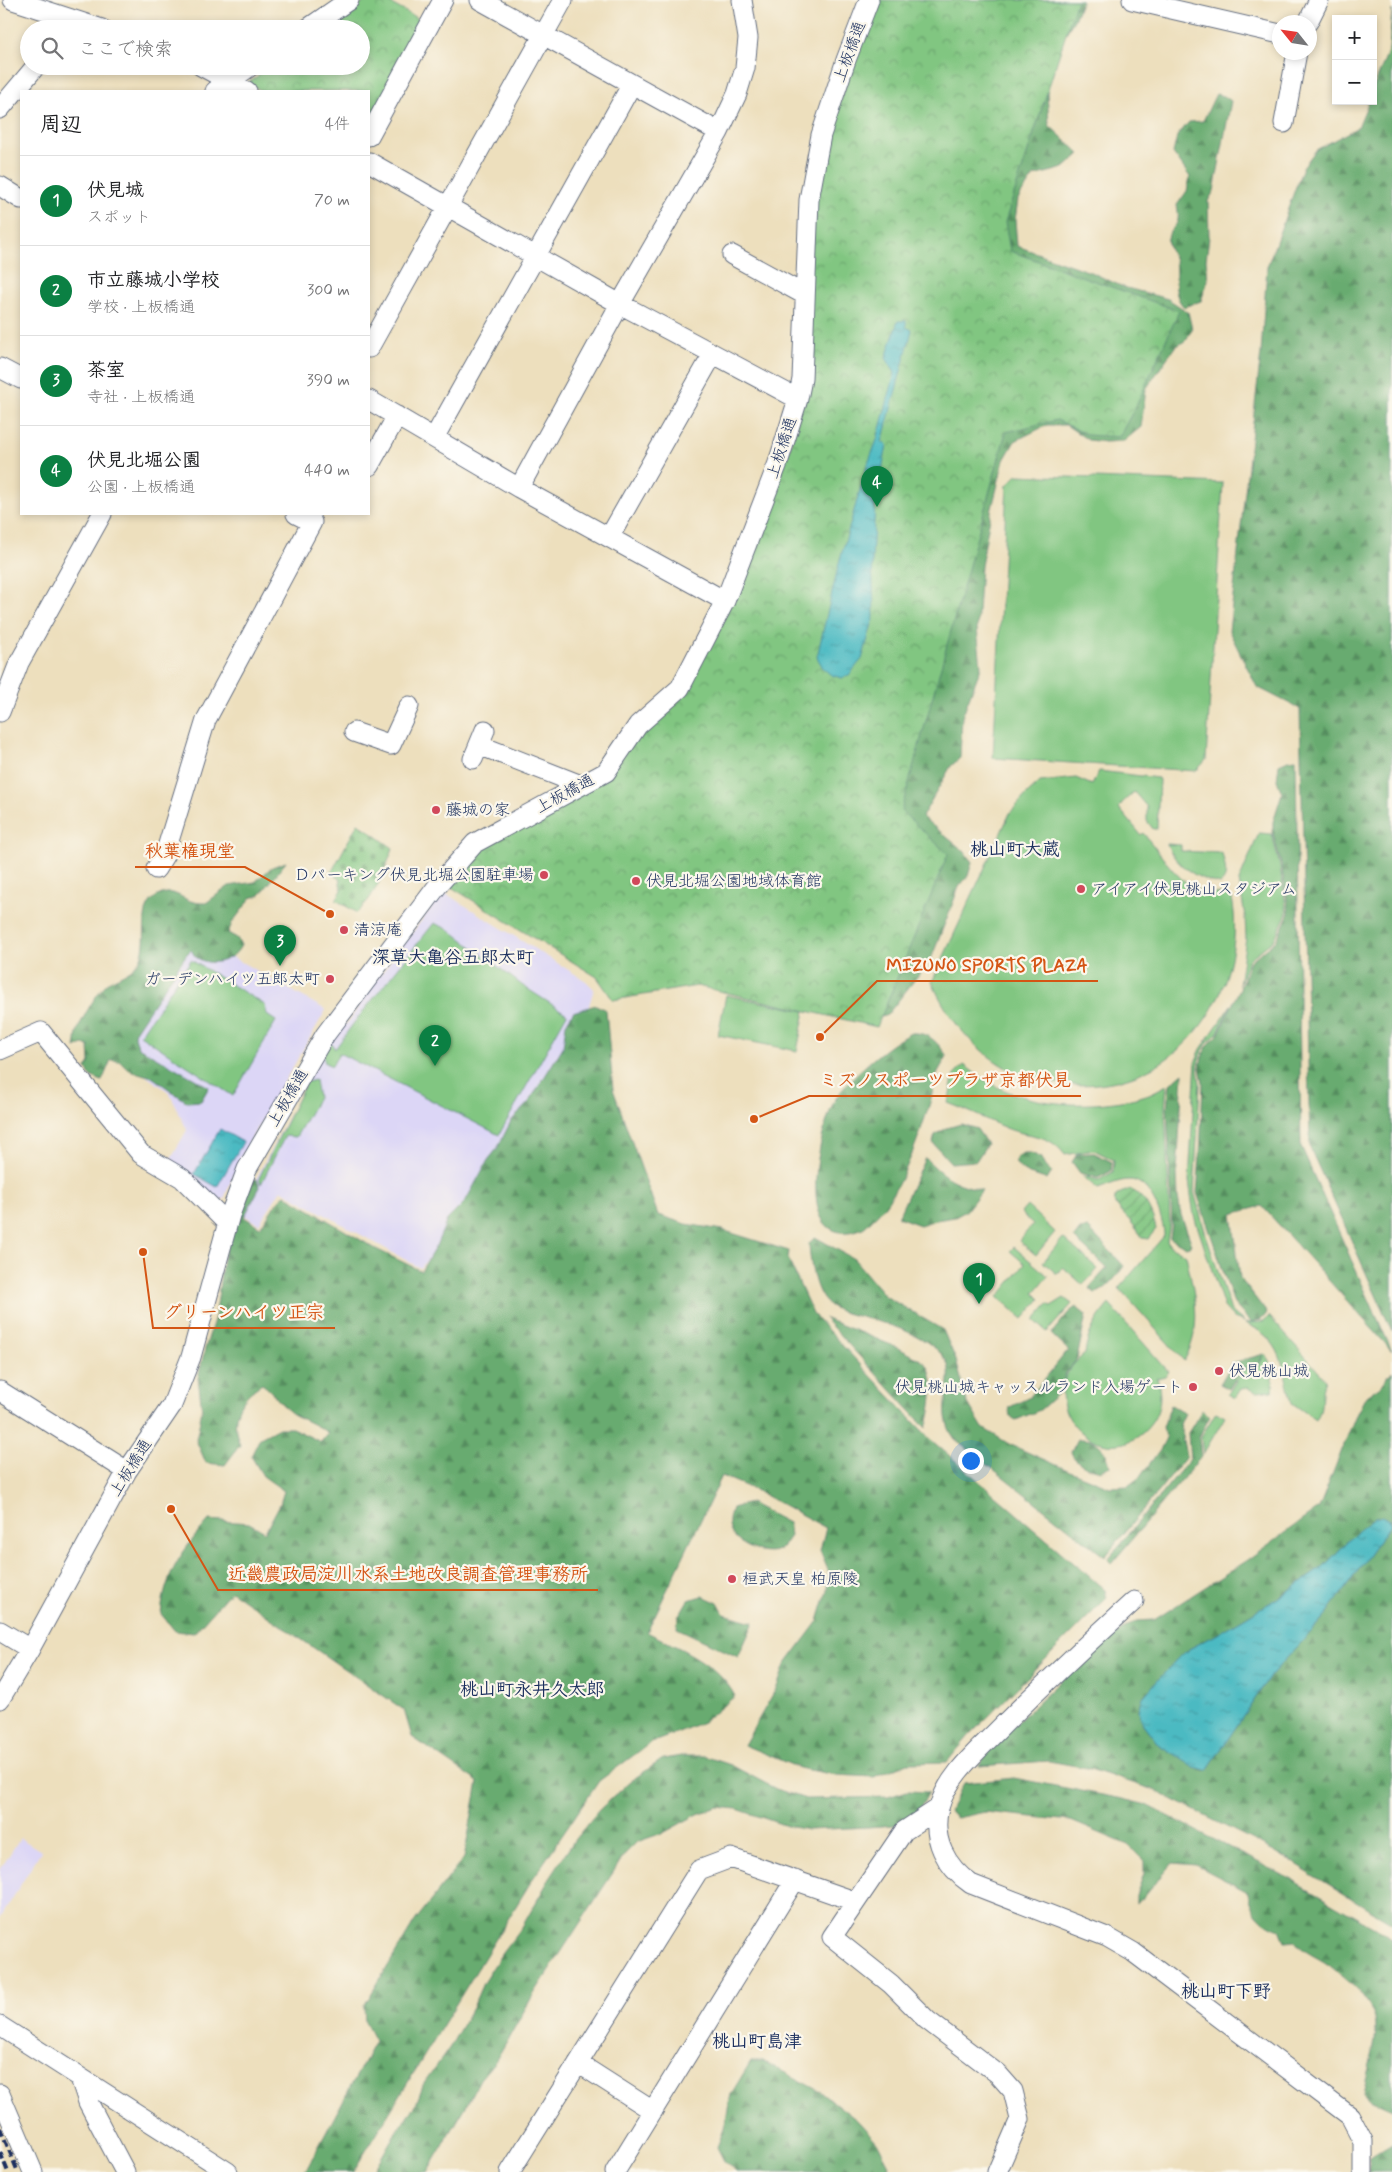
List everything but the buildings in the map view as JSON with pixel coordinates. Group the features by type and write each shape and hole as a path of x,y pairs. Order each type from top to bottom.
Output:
{"street":[{"path":"13,0 62,20"},
{"path":"320,20 350,0"},
{"path":"370,134 443,0"},
{"path":"480,0 719,132"},
{"path":"370,346 563,0"},
{"path":"520,488 620,304 719,132 737,94 744,68 748,38 742,0"},
{"name":"上板橋通","path":"0,1699 30,1649 127,1471 172,1405 191,1357 227,1223 247,1169 325,1035 444,879 475,843 606,772 638,725 680,688 725,601 778,463 798,399 802,379 809,200 821,135 846,60 869,0"},
{"path":"1132,0 1272,32"},
{"path":"1312,15 1319,0"},
{"path":"1284,123 1296,60"},
{"path":"0,109 28,75"},
{"path":"211,75 222,86 242,90"},
{"path":"222,86 238,75"},
{"path":"434,438 632,84"},
{"path":"370,163 620,304 798,399"},
{"path":"0,186 20,197"},
{"path":"732,255 804,295"},
{"path":"610,536 713,354"},
{"path":"0,368 20,378"},
{"path":"370,401 520,488 725,601"},
{"path":"370,464 397,416"},
{"path":"0,712 19,663 101,515"},
{"path":"156,869 165,854 206,720 312,522 298,515"},
{"path":"354,732 391,745 409,706"},
{"path":"479,745 581,786"},
{"path":"0,1050 41,1032 141,1154 182,1178 227,1223"},
{"path":"0,1391 127,1471"},
{"path":"1134,1600 1031,1697 980,1749 949,1787 939,1808 938,1841 947,1861 962,1877 981,1888 1107,1936 1133,1952 1350,2116 1363,2141 1363,2172"},
{"path":"0,1631 30,1649"},
{"path":"939,1808 904,1831 854,1901 832,1936 891,1984 928,2020 998,2074 1013,2091 1020,2119 997,2172"},
{"path":"510,2172 699,1870 731,1858 854,1901"},
{"path":"615,2172 795,1880"},
{"path":"0,2026 228,2172"},
{"path":"578,2063 654,2111"},
{"path":"80,2078 88,2102 124,2172"},
{"path":"0,2094 33,2172"}],"shaded area":[{"path":"445,893 586,981 594,989 588,1009 485,1193 420,1268 281,1190 259,1224 239,1212 306,1082 332,1038 349,1021 377,979 441,895"},
{"path":"197,937 326,1010 240,1158 224,1199 214,1201 170,1160 187,1130 169,1092 114,1054"},
{"path":"20,1838 41,1851 0,1919 0,1870"}],"green space":[{"path":"367,0 384,0 426,23 370,122 370,90 260,90 248,83 259,75 370,75 370,20 339,20"},
{"path":"878,0 1077,0 1005,222 1010,251 1179,311 1137,404 1119,437 1087,435 1057,420 1006,432 901,811 948,854 877,1027 697,986 613,1000 597,977 448,885 477,849 606,777 640,731 685,685 748,570 791,444 815,203 825,147 854,59"},
{"path":"987,0 1082,0 1074,20 1052,56 1047,92 1049,125 1080,154 1064,168 1034,176 1018,199 1015,220 1017,246 1093,273 1123,287 1168,299 1188,312 1192,329 1186,340 1174,348 1146,389 1141,427 1124,441 1105,442 1088,440 1066,425 1047,425 1015,441 1004,460 991,512 981,566 977,628 981,667 962,717 960,758 951,766 922,817 964,851 972,862 968,876 959,887 931,959 887,1015 873,1020 585,940 995,291"},
{"path":"1392,10 1392,1331 1310,1148 1300,709 1257,687 1229,631 1261,353 1267,267 1303,167 1316,150 1358,127 1367,105 1377,105 1377,79 1389,49"},
{"path":"1216,94 1224,96 1231,101 1214,191 1208,201 1209,237 1206,260 1208,280 1201,301 1184,307 1176,291 1176,267 1168,241 1169,233 1178,219 1177,205 1187,191 1190,177 1173,153 1177,136 1189,122 1203,121"},
{"path":"1017,475 1223,483 1206,760 1196,771 993,758 1007,485"},
{"path":"1296,759 1301,1147 1392,1351 1262,1206 1232,1214 1240,1278 1267,1313 1261,1320 1250,1322 1234,1304 1197,1193 1203,1082 1200,1068 1202,1057 1208,1045 1218,1035 1241,986 1250,961 1276,941 1289,913 1281,864 1273,833 1273,822 1282,793 1277,780 1279,764"},
{"name":"アイアイ伏見桃山スタジアム","path":"1099,771 1158,778 1157,829 1153,829 1147,821 1147,807 1134,792 1119,808 1141,835 1143,833 1185,881 1202,891 1232,898 1234,934 1229,969 1221,991 1209,1014 1194,1034 1177,1051 1158,1064 1137,1075 1114,1082 1089,1085 1042,1081 1028,1078 1008,1069 984,1052 954,1021 938,996 932,982 1010,813 1040,782 1076,778 1092,785"},
{"path":"358,823 393,848 374,891 357,913 336,900 342,890 341,880 331,873"},
{"path":"1259,833 1272,834 1280,866 1287,913 1274,940 1249,959 1239,985 1246,938 1245,917 1239,881"},
{"path":"1167,844 1181,845 1181,851 1222,853 1226,870 1225,878 1220,884 1204,879 1189,871 1176,859"},
{"path":"286,862 260,895 251,898 232,923 228,933 237,938 241,945 234,955 223,961 211,962 197,958 191,950 134,1033 138,1047 209,1087 201,1101 187,1102 152,1077 131,1071 119,1061 111,1060 102,1081 90,1076 86,1068 90,1062 89,1046 83,1044 75,1048 77,1033 90,1005 101,990 110,981 131,970 140,959 143,951 146,913 148,905 153,899 162,894 171,893 197,903 206,903 229,886 255,882 272,867"},
{"path":"434,923 450,930 523,986 567,1014 499,1135 339,1053 332,1066 325,1063 322,1051 326,1046 332,1044 335,1049"},
{"path":"191,960 265,1005 267,1015 276,1021 233,1096 140,1035"},
{"path":"726,995 805,1011 797,1051 718,1035"},
{"path":"596,1005 606,1010 613,1089 658,1215 686,1224 722,1230 789,1251 788,1259 813,1314 930,1439 1105,1590 1107,1598 968,1737 947,1762 908,1763 874,1777 836,1775 799,1768 744,1745 777,1687 785,1665 818,1621 827,1591 828,1570 820,1551 826,1528 755,1490 722,1476 647,1632 684,1650 707,1665 718,1674 735,1696 703,1722 649,1744 599,1781 532,1880 353,2172 305,2172 375,2041 365,2022 364,2006 415,1921 464,1858 478,1782 412,1737 404,1710 231,1591 194,1633 175,1631 161,1614 163,1599 171,1574 183,1552 209,1520 249,1523 265,1532 280,1504 284,1491 263,1476 251,1456 260,1438 279,1428 292,1428 321,1442 328,1433 293,1414 262,1384 247,1396 238,1410 236,1426 240,1445 225,1465 206,1463 196,1440 202,1410 198,1378 216,1313 223,1258 251,1180 257,1179 260,1187 244,1217 260,1227 278,1201 285,1195 376,1249 421,1271 436,1246 447,1220 465,1202 488,1160 497,1149 511,1121 529,1102 563,1047 566,1024 573,1012"},
{"path":"1231,1005 1217,1034 1207,1043 1200,1056 1194,1192 1231,1311 1244,1322 1234,1318 1224,1307 1194,1216 1189,1181 1196,1060 1201,1049"},
{"path":"911,1033 928,1036 940,1046 947,1056 936,1076 918,1137 900,1181 893,1194 875,1217 861,1229 839,1232 825,1224 818,1207 816,1185 822,1136 829,1115 841,1091 869,1062"},
{"path":"964,1065 986,1081 1003,1090 1042,1101 1063,1104 1104,1103 1124,1100 1146,1095 1167,1085 1165,1108 1170,1225 1167,1241 1170,1246 1186,1255 1196,1309 1194,1335 1184,1361 1119,1288 1164,1236 1158,1211 1149,1193 1137,1181 1129,1180 1098,1189 1082,1176 1099,1180 1113,1172 1114,1160 1094,1150 1065,1155 1052,1142 1006,1128 948,1103 954,1074"},
{"path":"1183,1073 1177,1172 1181,1215 1192,1245 1186,1247 1170,1238 1172,1225 1167,1107 1170,1084"},
{"path":"315,1080 318,1098 296,1137 285,1136 261,1184 259,1178 306,1082"},
{"path":"961,1124 977,1129 987,1144 976,1161 951,1163 933,1143 935,1135 947,1128"},
{"path":"1023,1153 1031,1153 1042,1158 1044,1165 1052,1172 1047,1180 1025,1172 1018,1166 1015,1161"},
{"path":"1094,1153 1112,1162 1111,1171 1098,1178 1080,1173 1072,1162 1077,1154"},
{"path":"925,1158 951,1179 982,1190 966,1211 955,1217 920,1225 898,1217"},
{"path":"1131,1190 1140,1196 1148,1206 1153,1218 1156,1229 1148,1239 1143,1238 1116,1204 1115,1199 1117,1196 1122,1192"},
{"path":"1027,1206 1055,1232 1036,1255 1019,1241 1033,1224 1021,1213"},
{"path":"1088,1228 1124,1266 1107,1286 1095,1293 1089,1288 1107,1268 1074,1238 1080,1230"},
{"path":"815,1237 854,1259 885,1296 943,1330 956,1360 967,1402 983,1428 1009,1444 1110,1487 1128,1486 1140,1477 1161,1448 1166,1438 1163,1427 1171,1405 1185,1413 1180,1424 1186,1457 1105,1557 955,1439 949,1428 946,1416 949,1383 948,1364 935,1348 907,1331 841,1311 824,1300 816,1285 810,1259 809,1244"},
{"path":"1063,1238 1098,1269 1083,1285 1063,1267 1057,1274 1043,1262"},
{"path":"1014,1247 1048,1276 1034,1293 1040,1299 1023,1319 998,1297 1025,1264 1010,1251"},
{"path":"1064,1298 1072,1304 1047,1332 1034,1320 1048,1304 1051,1306"},
{"path":"1109,1304 1169,1372 1165,1376 1157,1378 1160,1402 1154,1420 1132,1440 1112,1444 1093,1440 1077,1428 1066,1412 1062,1393 1068,1373 1085,1354 1093,1327"},
{"path":"1076,1307 1086,1315 1077,1359 1066,1373 1060,1392 1040,1410 1016,1420 1012,1418 1009,1412 1010,1407 1030,1397 1068,1350 1051,1334 1069,1312"},
{"path":"1269,1316 1325,1379 1319,1415 1316,1420 1292,1403 1283,1366 1274,1346 1267,1337 1245,1323 1264,1322"},
{"path":"824,1318 897,1348 923,1361 928,1367 932,1380 930,1414 926,1428"},
{"path":"1264,1354 1271,1366 1273,1391 1256,1392 1249,1388 1241,1389 1235,1398 1228,1394 1242,1371 1259,1366"},
{"path":"1264,1354 1258,1365 1241,1370 1229,1389 1220,1384 1232,1363"},
{"path":"1392,1371 1392,1923 1274,1851 1154,1790 1087,1768 1049,1761 979,1766 991,1747 1094,1649 1136,1621 1154,1620 1247,1560 1319,1508 1355,1417 1366,1396 1382,1385","holes":["1389,1520 1391,1524 1324,1618 1271,1675 1207,1770 1159,1745 1143,1724 1139,1710 1143,1697 1177,1659 1189,1649 1283,1595 1322,1568 1359,1530"]},
{"path":"1202,1410 1210,1416 1199,1437 1201,1457 1112,1563 1108,1559 1190,1459 1188,1433"},
{"path":"1216,1412 1225,1417 1203,1454 1201,1437"},
{"path":"1078,1439 1090,1440 1100,1445 1106,1454 1110,1466 1100,1471 1079,1463 1071,1452"},
{"path":"750,1503 788,1523 790,1536 780,1549 768,1552 747,1547 732,1534 729,1521 732,1508"},
{"path":"703,1596 718,1603 724,1614 754,1622 738,1657 677,1628 678,1617 688,1600"},
{"path":"681,1756 704,1756 731,1765 776,1789 806,1799 888,1797 907,1791 929,1792 917,1814 895,1825 808,1830 787,1826 737,1809 717,1807 698,1814 665,1832 637,1842 625,1854 532,1997 496,2060 480,2079 427,2172 373,2172 397,2130 415,2107 423,2085 450,2047 473,2006 483,1983 502,1953 522,1927 575,1839 599,1810 632,1780 663,1759"},
{"path":"1014,1778 1147,1805 1281,1874 1392,1938 1392,2110 1370,2100 1363,2093 1376,2035 1375,2018 1366,2000 1360,1992 1329,1965 1306,1951 1295,1941 1285,1942 1280,1930 1262,1920 1254,1911 1248,1892 1196,1865 1173,1863 1144,1897 1136,1903 1136,1895 1144,1874 1144,1861 1128,1845 1071,1821 985,1812 957,1818 949,1812 964,1783"},
{"path":"751,2061 763,2061 821,2092 858,2121 877,2142 889,2165 886,2172 736,2172 724,2161 717,2147 724,2129 731,2094"},
{"path":"1392,2144 1392,2172 1369,2172 1371,2157"}],"water":[{"path":"898,321 906,321 906,327 912,330 882,442 887,445 875,505 872,559 874,617 862,659 849,675 842,678 831,675 823,668 817,657 839,563 866,469 877,440 895,373 886,358"},
{"path":"220,1129 243,1142 217,1187 194,1174"},
{"path":"1382,1516 1389,1520 1391,1524 1324,1618 1271,1675 1207,1770 1194,1767 1159,1745 1143,1724 1139,1710 1143,1697 1177,1659 1189,1649 1283,1595 1322,1568 1359,1530 1375,1518"}],"railway":[{"path":"0,2128 18,2172"},
{"path":"0,2152 8,2172"}],"place":[{"name":"伏見北堀公園","path":"877,507"},
{"name":"藤城の家","path":"436,810"},
{"name":"Ｄパーキング伏見北堀公園駐車場","path":"544,875"},
{"name":"伏見北堀公園地域体育館","path":"636,881"},
{"name":"アイアイ伏見桃山スタジアム","path":"1081,889"},
{"name":"秋葉権現堂","path":"330,914"},
{"name":"清涼庵","path":"344,930"},
{"name":"茶室","path":"280,966"},
{"name":"ガーデンハイツ五郎太町","path":"330,979"},
{"name":"MIZUNO SPORTS PLAZA","path":"820,1037"},
{"name":"市立藤城小学校","path":"435,1066"},
{"name":"ミズノスポーツプラザ京都伏見","path":"754,1119"},
{"name":"グリーンハイツ正宗","path":"143,1252"},
{"name":"伏見城","path":"979,1304"},
{"name":"伏見桃山城","path":"1219,1371"},
{"name":"伏見桃山城キャッスルランド入場ゲート","path":"1193,1387"},
{"name":"近畿農政局淀川水系土地改良調査管理事務所","path":"171,1509"},
{"name":"桓武天皇 柏原陵","path":"732,1579"}],"district":[{"name":"桃山町大蔵","path":"1015,850"},
{"name":"深草大亀谷五郎太町","path":"453,958"},
{"name":"桃山町永井久太郎","path":"532,1690"},
{"name":"桃山町下野","path":"1226,1992"},
{"name":"桃山町島津","path":"757,2042"}]}
